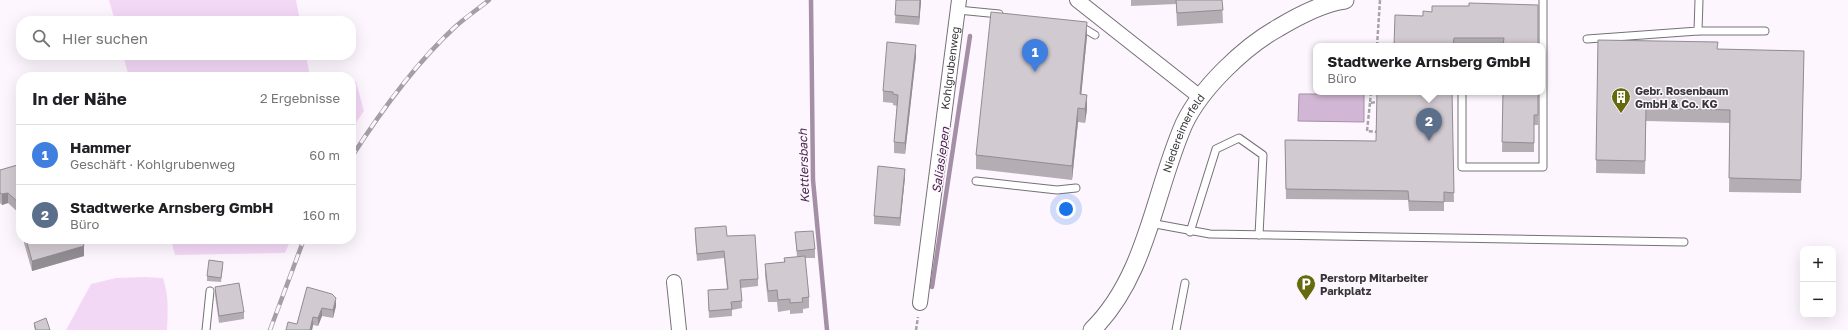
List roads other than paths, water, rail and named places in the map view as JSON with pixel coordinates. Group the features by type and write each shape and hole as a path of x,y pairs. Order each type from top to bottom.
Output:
{"street":[{"path":"1077,0 1200,97"},
{"name":"Niedereimerfeld","path":"1092,330 1105,318 1119,299 1140,250 1185,124 1200,97 1242,54 1261,37 1298,17 1337,1 1345,0"},
{"name":"Kohlgrubenweg","path":"920,303 958,5"},
{"path":"674,282 679,330"}],"lane":[{"path":"1543,0 1543,43"},
{"path":"1698,32 1699,0"},
{"path":"958,5 1010,15"},
{"path":"1070,21 1095,35"},
{"path":"1587,39 1698,32 1765,31"},
{"path":"1462,95 1462,167 1543,167 1543,95"},
{"path":"1190,232 1216,149 1239,138 1263,155 1259,235"},
{"path":"976,181 1057,190 1076,188"},
{"path":"1150,223 1190,232 1210,234 1684,242"},
{"path":"1176,330 1185,283"},
{"path":"206,330 210,291"}],"waterway":[{"name":"Kettlersbach","path":"811,0 813,180 827,330"},
{"name":"Saliasiepen","path":"932,287 970,36"}],"railway":[{"path":"356,150 386,106 426,57 455,27 489,0"},
{"path":"270,330 302,244"}],"place":[{"name":"Hammer","path":"1035,72"},
{"name":"Gebr. Rosenbaum GmbH & Co. KG","path":"1621,114"},
{"name":"Stadtwerke Arnsberg GmbH","path":"1429,141"},
{"name":"Perstorp Mitarbeiter Parkplatz","path":"1306,301"}]}
